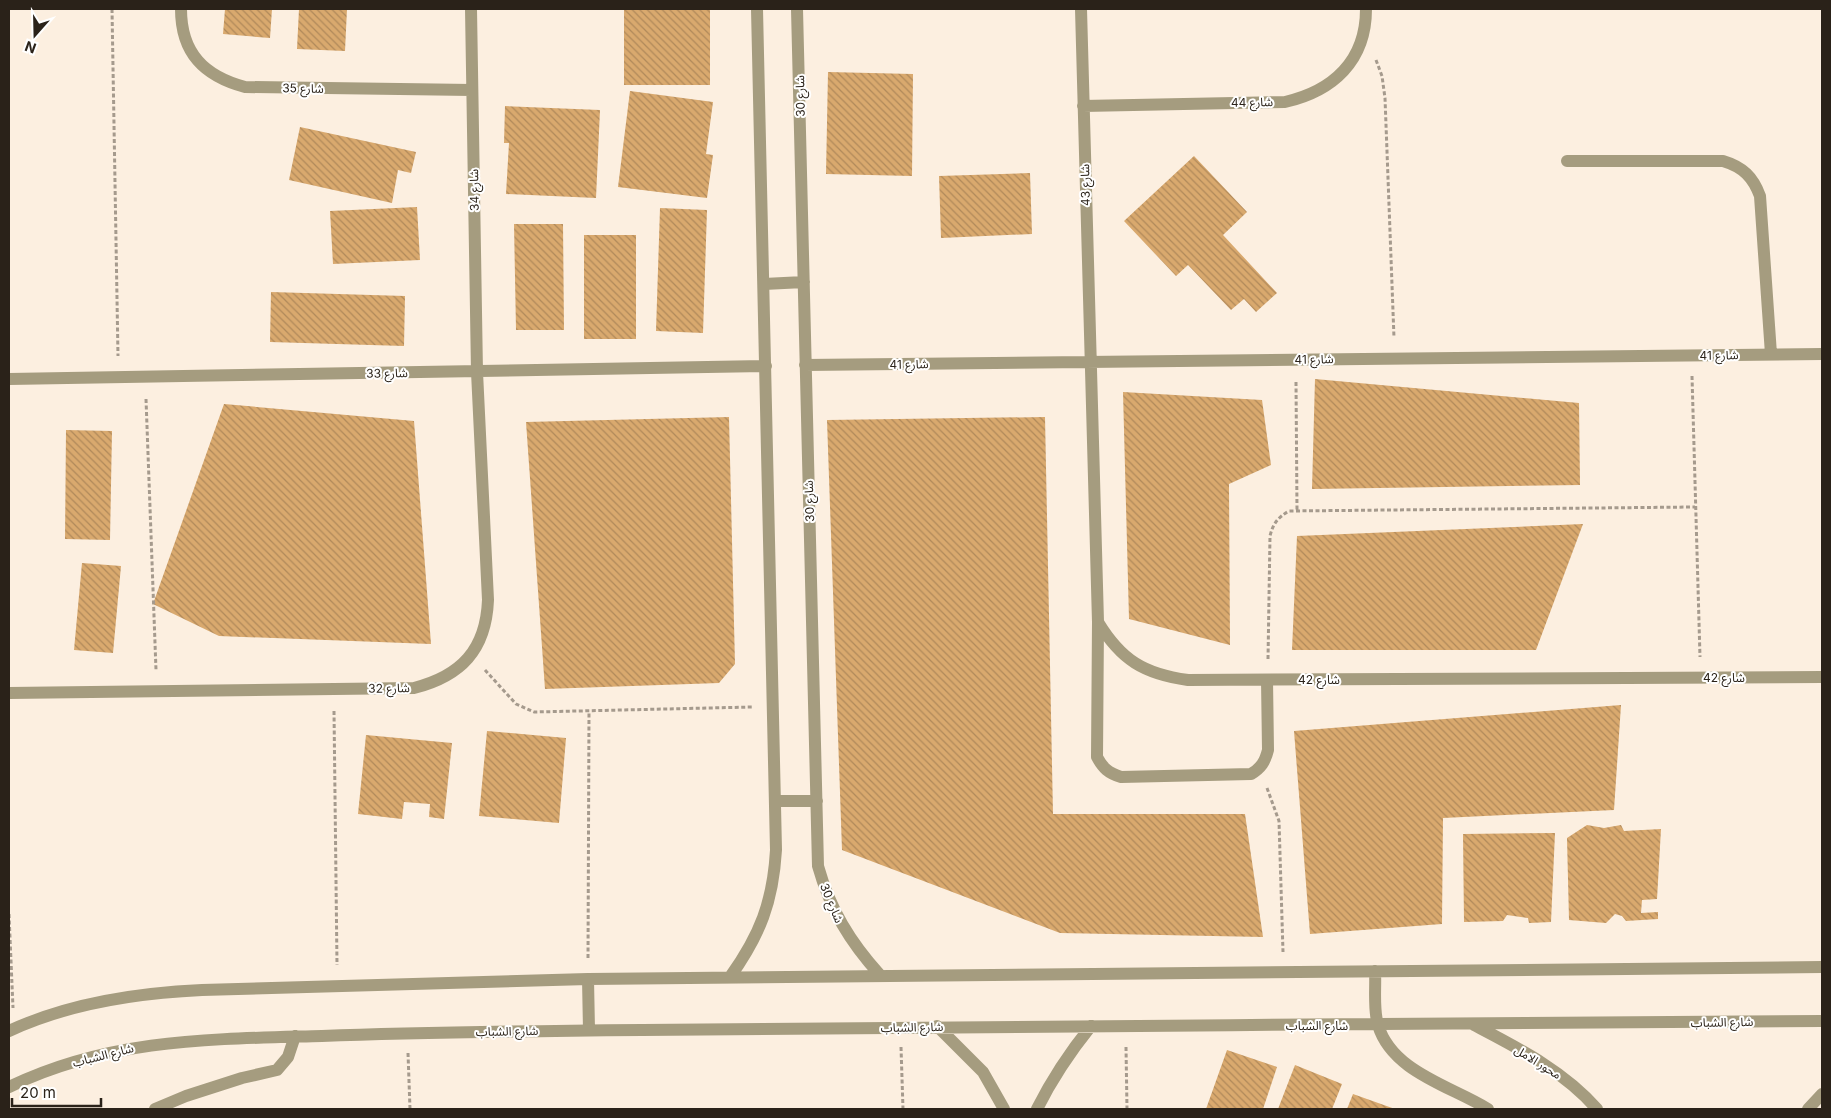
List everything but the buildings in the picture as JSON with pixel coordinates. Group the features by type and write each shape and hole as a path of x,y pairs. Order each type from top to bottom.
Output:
{"street":[{"name":"شارع 35","path":"181,9 185,39 194,57 208,72 226,82 238,85 472,90"},
{"name":"شارع 34","path":"471,9 477,372"},
{"path":"730,977 748,952 762,925 770,901 775,876 776,850 757,9"},
{"name":"شارع 30","path":"797,9 818,866 825,891 847,936 880,976"},
{"name":"شارع 43","path":"1081,9 1089,362"},
{"name":"شارع 44","path":"1083,106 1285,102 1306,97 1326,87 1342,73 1354,56 1362,36 1366,9"},
{"path":"1567,161 1723,161 1736,165 1747,173 1755,183 1760,196 1771,354"},
{"path":"764,284 804,282"},
{"name":"شارع 41","path":"805,365 1822,354"},
{"path":"1089,362 1098,622 1097,757 1102,766 1110,774 1121,777 1250,774 1259,769 1265,760 1268,750 1267,680"},
{"name":"شارع 33","path":"9,379 766,366"},
{"name":"شارع 32","path":"9,693 414,688 436,682 455,671 471,655 481,638 487,619 488,600 477,372"},
{"name":"شارع 42","path":"1098,622 1110,641 1125,657 1145,670 1166,677 1188,680 1822,677"},
{"path":"775,801 817,801"},
{"path":"11,1029 59,1012 97,1002 154,992 337,985 730,977 1822,967"},
{"path":"1375,971 1378,1024 1390,1046 1407,1064 1420,1073 1488,1109"},
{"path":"588,979 589,1030"},
{"name":"شارع الشباب","path":"9,1087 30,1077 86,1058 144,1045 203,1039 589,1030 1822,1020"},
{"name":"محور الامل","path":"1472,1024 1521,1050 1563,1077 1597,1109"},
{"path":"937,1026 983,1072 1004,1109"},
{"path":"1037,1109 1048,1086 1068,1055 1091,1026"},
{"path":"155,1109 186,1096 242,1078 277,1070 284,1064 295,1036"},
{"path":"1808,1109 1822,1094"}],"path":[{"path":"112,9 119,378"},
{"path":"1362,36 1374,55 1382,76 1385,98 1395,358"},
{"path":"1691,356 1700,678"},
{"path":"1295,360 1297,511"},
{"path":"146,378 156,691"},
{"path":"1267,680 1270,536 1272,526 1280,516 1289,512 1695,507"},
{"path":"471,655 516,704 534,712 773,706"},
{"path":"334,689 337,985"},
{"path":"588,979 589,711"},
{"path":"1259,769 1279,821 1284,972"},
{"path":"9,914 11,1029"},
{"path":"1125,1026 1127,1109"},
{"path":"900,1027 903,1109"},
{"path":"407,1033 410,1109"}]}
